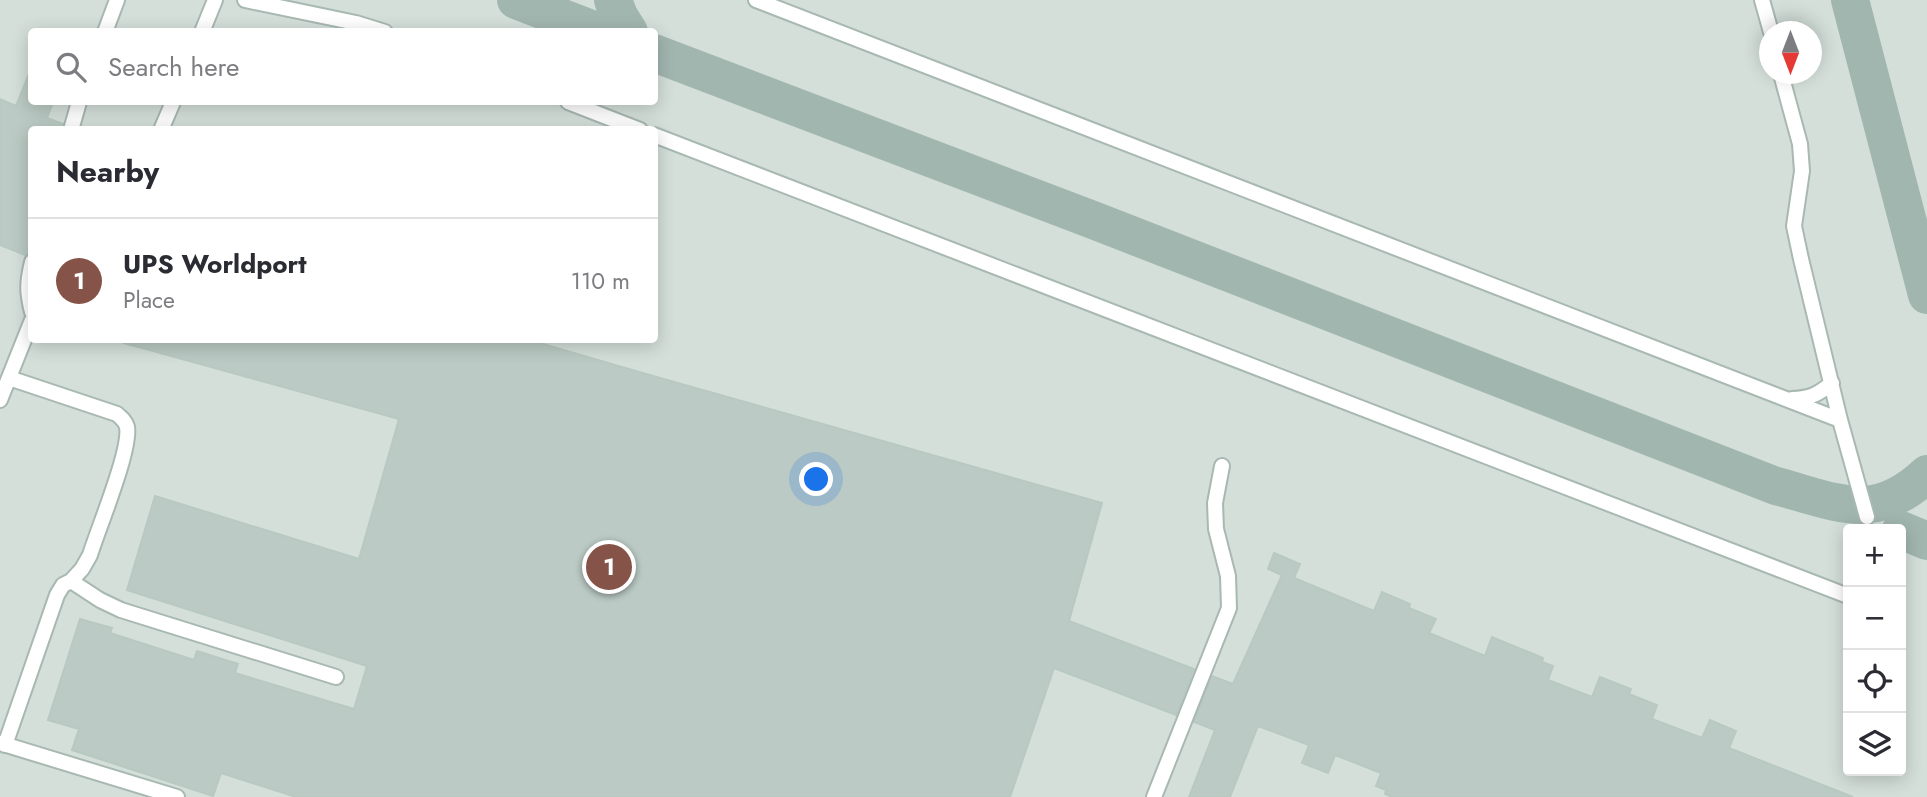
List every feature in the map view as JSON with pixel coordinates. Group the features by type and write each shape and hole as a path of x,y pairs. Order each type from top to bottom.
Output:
{"lane":[{"path":"106,28 117,0"},
{"path":"204,28 215,0"},
{"path":"245,0 372,28"},
{"path":"756,0 1840,420"},
{"path":"1762,0 1767,21"},
{"path":"1785,84 1800,144 1802,172 1794,226 1840,420 1867,517"},
{"path":"72,126 78,105"},
{"path":"163,126 172,105"},
{"path":"576,105 630,126"},
{"path":"658,137 1843,594"},
{"path":"28,275 28,295"},
{"path":"0,400 28,330"},
{"path":"9,378 117,415 125,421 127,430 124,453 90,555 82,569 71,581 63,584 57,595 2,744 177,797"},
{"path":"1787,399 1817,395 1832,383"},
{"path":"1154,797 1229,608 1228,576 1216,528 1215,503 1222,466"},
{"path":"71,581 121,610 336,677"}],"shaded area":[{"path":"0,0 1927,0 1927,797 0,797"}],"building":[{"path":"28,76 28,105 52,105 47,118 63,124 28,126 28,254 25,255 0,245 0,99 16,106"},
{"path":"124,343 539,343 1102,503 1069,621 1194,669 1176,715 1054,668 1010,797 296,797 221,773 213,796 72,750 79,729 48,720 80,619 112,628 110,633 194,660 197,651 238,664 235,673 354,709 367,666 127,590 155,496 359,559 399,419"},
{"path":"1274,553 1300,564 1294,578 1374,611 1382,592 1410,604 1409,608 1436,619 1429,633 1485,656 1492,637 1543,658 1542,662 1553,666 1548,680 1592,697 1600,677 1631,689 1629,694 1657,705 1652,719 1702,738 1710,720 1736,731 1729,748 1853,797 1392,797 1385,794 1386,790 1376,786 1381,773 1335,755 1328,773 1302,763 1309,745 1258,726 1230,797 1189,797 1215,730 1194,722 1212,676 1233,684 1282,575 1268,569"}],"taxiway":[{"path":"516,0 589,28"},
{"path":"613,0 626,28"},
{"path":"1850,0 1927,295"},
{"path":"658,55 1093,220 1776,486 1837,502 1872,504 1908,490 1927,474"},
{"path":"1906,532 1927,541"}],"place":[{"name":"UPS Worldport","path":"609,567"}]}
